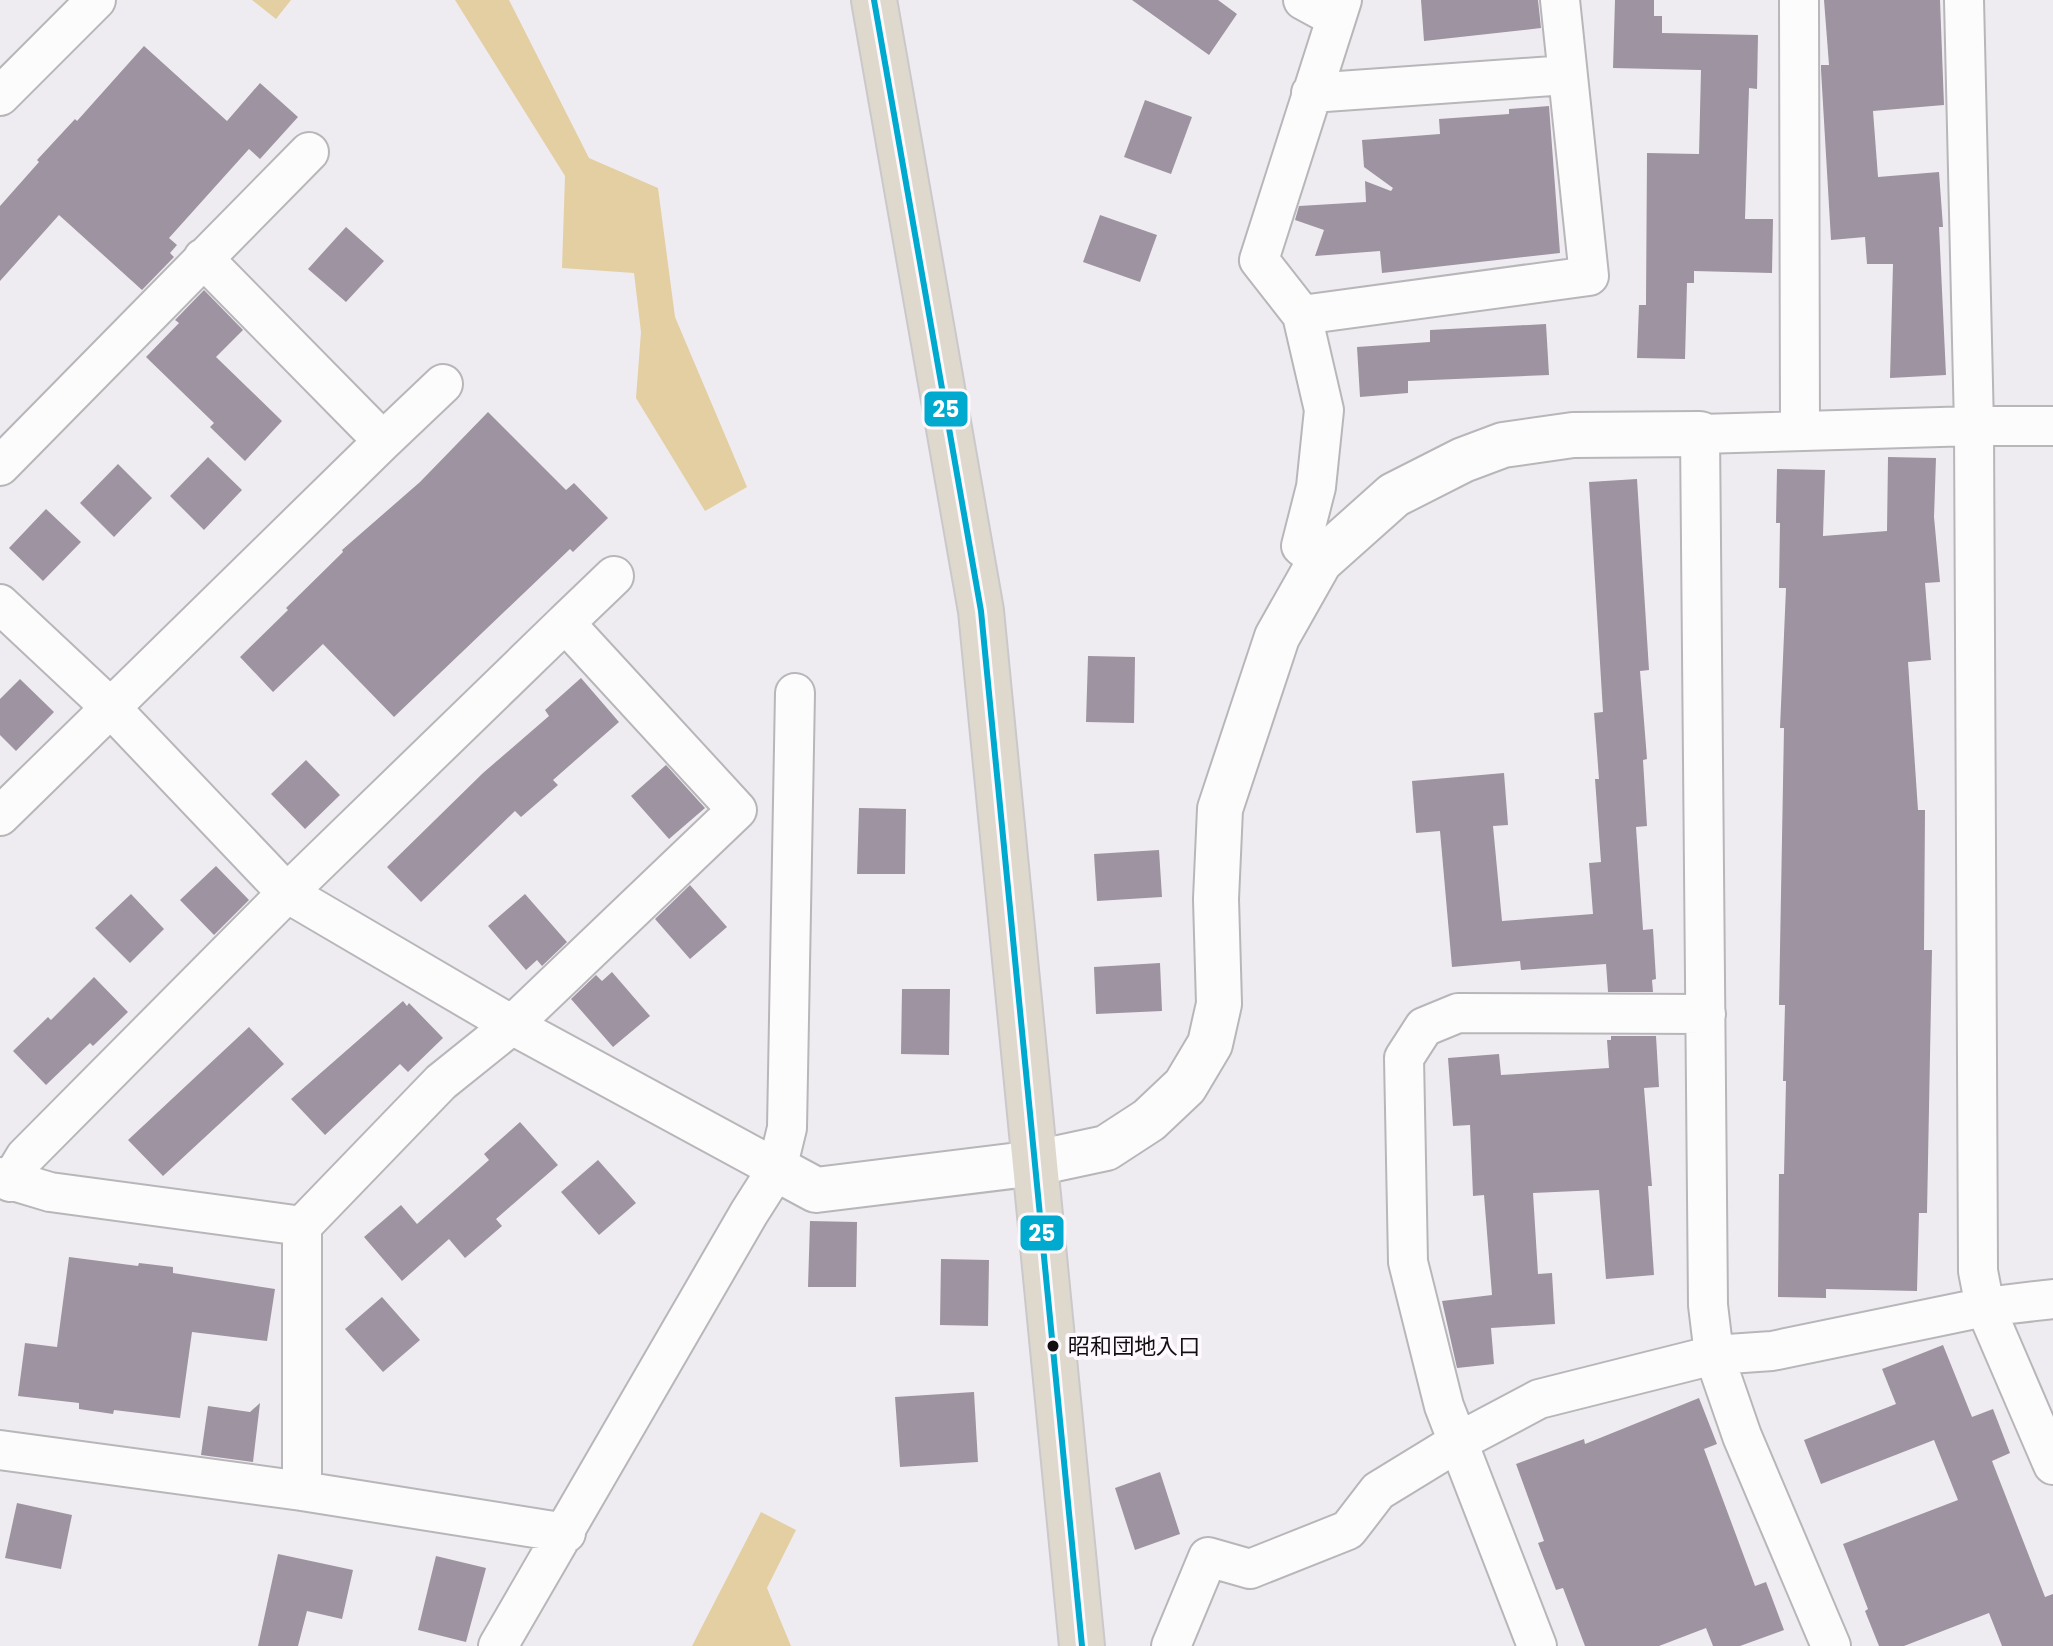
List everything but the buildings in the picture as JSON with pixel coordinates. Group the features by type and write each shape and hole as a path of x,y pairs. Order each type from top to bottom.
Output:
{"highway":[{"path":"874,0 981,611 1082,1646"}],"street":[{"path":"0,96 96,0"},
{"path":"1303,0 1339,9 1259,260 1302,315 1324,410 1316,487 1301,546 1320,561"},
{"path":"1302,315 1589,276 1560,0"},
{"path":"1799,0 1800,431"},
{"path":"1964,0 1974,426 1978,1271 1985,1307 2053,1465"},
{"path":"1311,93 1567,75"},
{"path":"0,466 309,152"},
{"path":"203,258 383,441"},
{"path":"0,816 443,384"},
{"path":"0,604 110,707 287,893 512,1025 816,1190 1036,1163 1106,1148 1149,1120 1185,1086 1210,1044 1219,1004 1216,899 1220,809 1277,637 1320,561 1394,495 1463,460 1503,445 1573,435 2053,426"},
{"path":"1700,434 1708,1305 1714,1355 1742,1436 1831,1646"},
{"path":"302,1226 50,1192 5,1180 287,893 614,576"},
{"path":"302,1491 302,1226 441,1082 512,1025 737,810 565,623"},
{"path":"498,1646 777,1169 787,1128 795,693"},
{"path":"1537,1646 1444,1406 1408,1262 1404,1058 1424,1027 1458,1013 1706,1014"},
{"path":"1171,1646 1208,1557 1250,1569 1348,1530 1378,1491 1458,1442 1539,1399 1714,1355 1772,1351 1985,1307 2053,1299"},
{"path":"0,1450 302,1491 566,1533"}],"shaded area":[{"path":"252,0 291,0 276,19"},
{"path":"455,0 509,0 589,158 658,188 675,317 747,487 705,511 636,398 641,332 634,273 562,268 565,176"},
{"path":"761,1512 796,1530 767,1588 791,1646 692,1646"}],"transit line":[{"name":"25","path":"874,0 981,611 1082,1646"}],"place":[{"name":"昭和団地入口","path":"1053,1346"}]}
